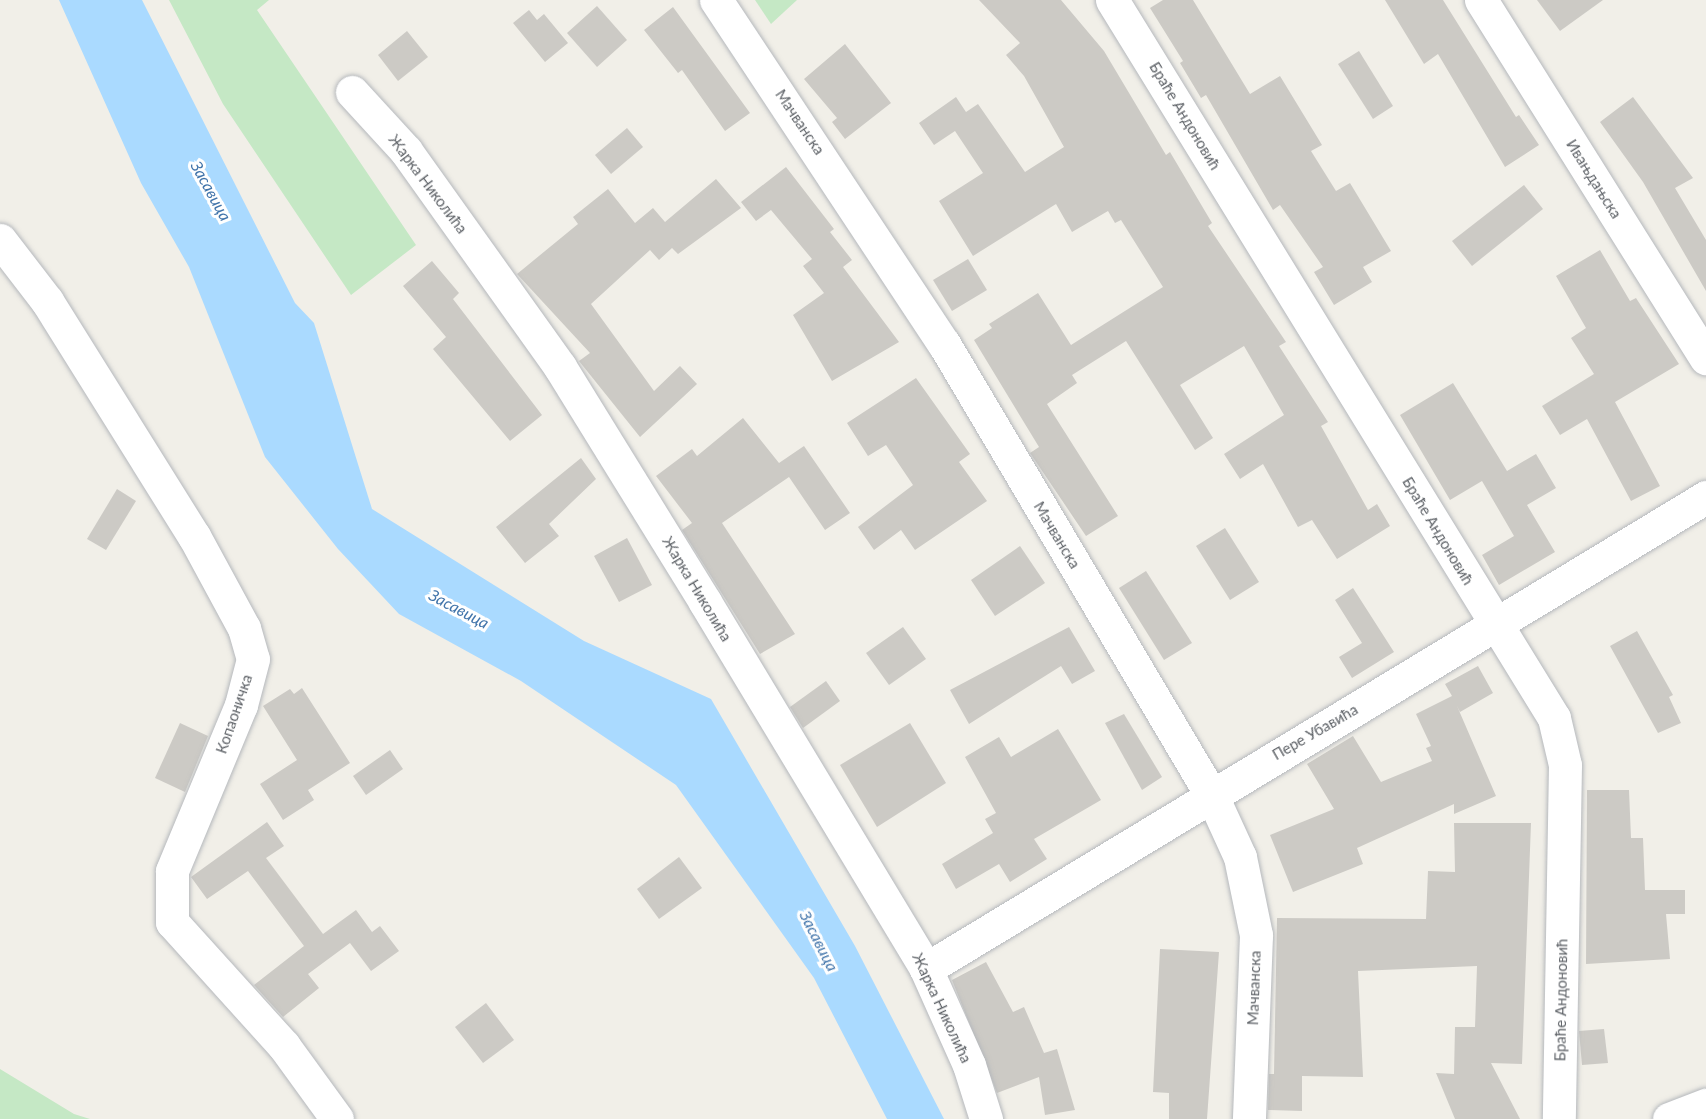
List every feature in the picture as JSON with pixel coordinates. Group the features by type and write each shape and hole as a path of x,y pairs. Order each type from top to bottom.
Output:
{"street":[{"name":"Мачванска","path":"716,0 944,344 1213,798 1240,857 1256,935 1249,1119"},
{"name":"Браће Андоновић","path":"1113,0 1554,718 1565,765 1559,1119"},
{"name":"Ивањдањска","path":"1481,0 1706,358"},
{"name":"Жарка Николића","path":"352,92 406,151 560,367 926,969 969,1065 986,1119"},
{"name":"Копаоничка","path":"0,240 47,301 194,536 244,628 253,659 241,705 172,871 172,922 284,1046 337,1119"},
{"name":"Пере Убавића","path":"926,969 1213,798 1261,764 1496,627 1706,497"},
{"path":"1668,1119 1706,1105"}],"green space":[{"path":"169,0 269,0 257,10 416,245 351,295 223,104"},
{"path":"755,0 797,0 771,24"},
{"path":"0,1069 74,1114 90,1119 0,1119"}],"water":[{"name":"Засавица","path":"59,0 142,0 295,303 314,323 372,509 584,641 711,699 855,946 944,1119 887,1119 814,978 676,785 521,681 399,614 338,549 265,457 189,267 141,183"}],"building":[{"path":"979,0 1061,0 1104,51 1166,155 1170,152 1212,223 1208,226 1286,342 1279,346 1328,422 1321,426 1368,510 1377,504 1390,526 1337,559 1312,520 1298,527 1263,464 1240,479 1224,454 1284,415 1244,346 1180,385 1213,438 1195,450 1126,341 1072,375 1077,383 1047,404 1118,516 1086,536 1030,453 1039,447 974,340 992,328 989,324 1038,293 1071,345 1163,287 1121,220 1115,223 1108,211 1072,232 1056,204 973,256 939,201 983,173 955,131 934,145 919,123 956,97 966,112 978,104 1025,172 1064,147 1024,76 1006,55 1020,43"},
{"path":"1163,0 1193,0 1250,94 1280,76 1322,145 1311,151 1336,191 1350,183 1391,251 1363,267 1372,282 1334,305 1314,272 1323,267 1280,205 1273,210 1206,95 1201,98 1180,63 1183,61 1150,8"},
{"path":"1385,0 1443,0 1516,117 1519,115 1539,145 1505,167 1438,54 1424,64"},
{"path":"1537,0 1603,0 1560,31"},
{"path":"597,6 627,40 597,67 567,33"},
{"path":"673,7 750,113 725,131 682,70 678,73 644,30"},
{"path":"529,10 537,20 544,14 568,43 545,62 513,23"},
{"path":"407,31 428,57 398,81 378,55"},
{"path":"845,44 891,103 845,139 832,122 837,118 804,79"},
{"path":"1359,51 1393,106 1373,119 1338,64"},
{"path":"1633,97 1693,178 1675,188 1706,240 1706,291 1643,182 1600,122"},
{"path":"627,128 643,147 611,174 595,155"},
{"path":"786,167 834,229 830,232 852,260 843,267 899,342 832,381 793,315 824,293 803,266 812,259 771,210 756,221 741,202"},
{"path":"716,179 741,208 678,254 672,248 659,260 650,250 591,304 654,391 680,366 697,384 640,437 579,361 590,353 517,274 578,224 573,217 608,189 635,223 653,208 665,222"},
{"path":"1524,185 1543,209 1472,266 1452,241"},
{"path":"1600,250 1630,301 1636,298 1679,364 1615,402 1660,486 1631,501 1587,419 1560,435 1542,406 1594,374 1571,338 1586,328 1556,276"},
{"path":"968,259 987,290 952,311 933,280"},
{"path":"432,261 459,293 453,299 542,415 510,441 433,349 446,337 403,286"},
{"path":"916,378 970,454 959,462 987,501 915,550 901,530 874,550 858,527 913,485 886,445 868,456 847,423"},
{"path":"1453,383 1507,471 1536,454 1556,488 1527,505 1555,552 1499,585 1482,555 1514,536 1482,481 1450,500 1400,415"},
{"path":"743,418 779,463 804,446 850,513 825,530 789,477 722,523 795,634 760,654 682,530 692,523 656,476 692,449 697,456"},
{"path":"581,458 596,479 549,524 559,536 525,563 496,527"},
{"path":"117,489 136,501 106,550 87,539"},
{"path":"1225,528 1259,582 1230,600 1196,546"},
{"path":"627,538 652,585 619,602 594,556"},
{"path":"1020,546 1045,583 995,616 971,580"},
{"path":"1146,571 1192,643 1164,660 1119,588"},
{"path":"1353,588 1394,652 1352,678 1339,657 1362,643 1335,600"},
{"path":"903,627 926,659 889,685 866,653"},
{"path":"1069,627 1095,671 1072,684 1061,666 969,724 950,690"},
{"path":"1637,631 1673,695 1669,697 1681,723 1658,733 1610,646"},
{"path":"1478,666 1493,693 1460,712 1457,706 1496,796 1454,814 1454,804 1357,848 1363,864 1293,892 1270,835 1334,809 1307,764 1353,736 1381,782 1432,761 1426,748 1431,746 1416,714 1452,696 1445,684"},
{"path":"826,681 840,701 803,728 790,707"},
{"path":"302,688 350,763 308,790 314,800 283,820 260,784 297,760 263,706 290,689 294,694"},
{"path":"1124,714 1162,777 1142,790 1105,723"},
{"path":"180,723 208,736 185,792 155,778"},
{"path":"910,723 946,783 877,827 840,765"},
{"path":"1058,729 1101,800 1034,839 1047,859 1010,882 999,864 956,889 942,864 993,833 985,819 996,813 965,757 999,737 1011,757"},
{"path":"390,750 403,769 366,795 353,776"},
{"path":"1587,790 1629,790 1631,838 1643,838 1645,890 1685,890 1685,914 1666,914 1670,959 1586,964"},
{"path":"267,822 284,846 266,858 323,934 356,910 372,932 380,926 399,951 371,971 350,943 308,974 319,988 283,1017 254,985 304,946 248,871 207,899 191,877"},
{"path":"1454,823 1531,823 1522,1064 1491,1063 1520,1119 1455,1119 1436,1073 1454,1074 1455,1027 1475,1027 1477,966 1358,971 1363,1077 1302,1076 1302,1111 1268,1110 1269,1074 1274,1074 1277,918 1426,919 1428,871 1455,872"},
{"path":"679,857 702,888 659,919 637,889"},
{"path":"1160,949 1219,952 1207,1119 1169,1119 1169,1093 1153,1092"},
{"path":"986,962 1013,1012 1024,1007 1044,1053 1057,1049 1075,1110 1045,1115 1039,1077 997,1093 952,980"},
{"path":"486,1003 514,1040 483,1063 455,1027"},
{"path":"1604,1029 1608,1063 1582,1065 1579,1031"}]}
